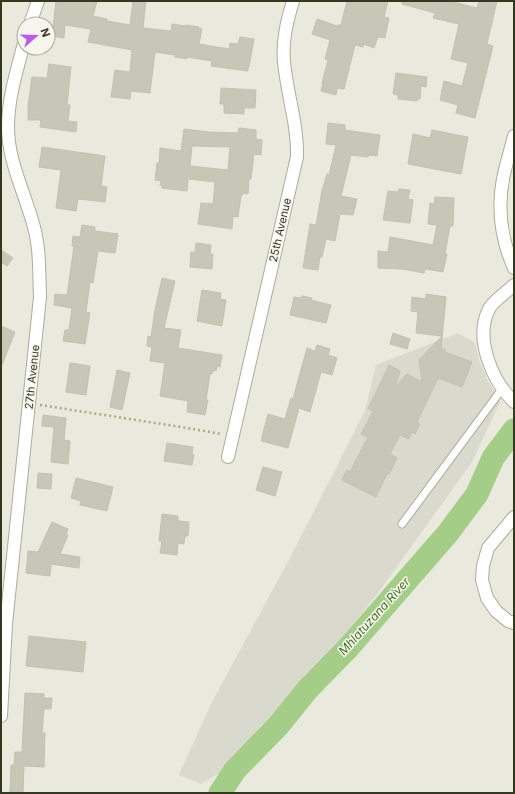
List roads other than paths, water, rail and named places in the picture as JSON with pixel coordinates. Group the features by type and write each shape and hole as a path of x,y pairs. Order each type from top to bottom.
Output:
{"street":[{"path":"33,16 38,1"},
{"name":"25th Avenue","path":"228,457 297,157 296,137 284,61 285,31 294,1"},
{"name":"27th Avenue","path":"1,716 6,624 40,297 39,258 34,228 10,153 8,126 10,99 21,56"},
{"path":"514,136 504,175 501,197 503,236 514,268"},
{"path":"508,395 493,372 487,354 484,338 484,321 490,307 514,285"},
{"path":"514,517 488,548 482,566 482,580 487,598 496,611 508,621 514,623"}],"lane":[{"path":"402,524 508,395"}],"waterway":[{"name":"Mhlatuzana River","path":"220,793 235,770 278,726 307,690 348,648 448,533 477,494 493,458 514,430"}]}
